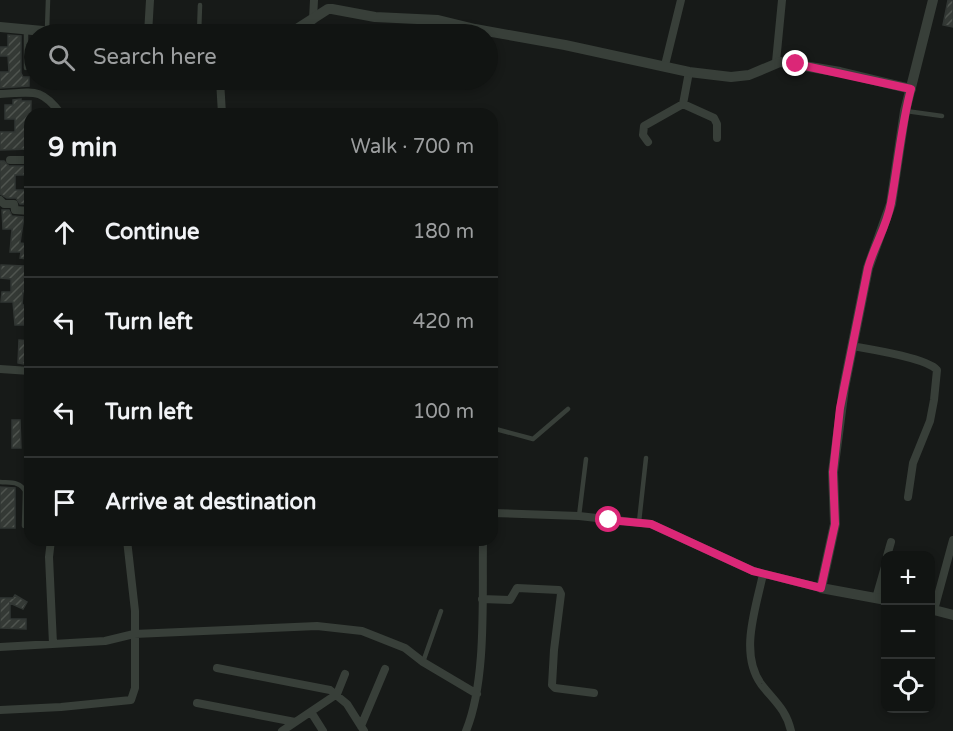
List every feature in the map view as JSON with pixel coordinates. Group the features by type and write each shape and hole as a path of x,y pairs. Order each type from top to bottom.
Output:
{"street":[{"path":"149,24 150,0"},
{"path":"313,20 314,0"},
{"path":"665,65 681,0"},
{"path":"776,62 782,0"},
{"path":"821,588 835,524 833,472 840,408 873,251 884,228 891,204 905,111 933,0"},
{"path":"306,24 328,9 375,17 438,20 454,24"},
{"path":"0,27 24,31"},
{"path":"498,33 665,65 689,72 742,77 776,62 818,68 911,89"},
{"path":"648,142 643,135 644,126 683,104 689,72"},
{"path":"221,90 222,108"},
{"path":"0,94 39,93 46,96 56,108"},
{"path":"683,104 714,118 717,124 717,138"},
{"path":"10,160 24,160"},
{"path":"0,200 4,204 14,204 15,210 24,211"},
{"path":"852,346 919,361 933,365 937,370 932,411 912,464 908,497"},
{"path":"0,369 24,371"},
{"path":"498,513 579,516 639,522 664,529 692,544 762,574 880,599"},
{"path":"934,605 953,540"},
{"path":"889,551 891,542"},
{"path":"50,546 53,644"},
{"path":"0,710 131,700 135,688 135,611 128,546"},
{"path":"466,731 475,708 477,694 483,546"},
{"path":"762,574 750,647 753,666 760,683 788,717 791,731"},
{"path":"482,599 510,600 517,588 558,590 561,594 552,685 594,693"},
{"path":"935,611 953,615"},
{"path":"0,647 105,641 134,634 317,626 362,631 405,648 423,662 477,694"},
{"path":"217,668 330,690 347,704 362,729"},
{"path":"362,729 385,669"},
{"path":"282,731 337,694 345,674"},
{"path":"198,703 295,722"},
{"path":"311,712 323,731"}],"lane":[{"path":"47,24 48,0"},
{"path":"199,24 200,5"},
{"path":"905,111 942,116"},
{"path":"498,430 533,439 568,409"},
{"path":"639,522 646,458"},
{"path":"579,516 586,459"},
{"path":"0,482 18,483 24,489"},
{"path":"423,662 441,611"}],"building":[{"path":"948,0 953,0 953,27 943,25"},
{"path":"8,35 21,36 21,73 24,77 24,86 0,88 0,72 9,72 8,56 0,56 0,47 8,47"},
{"path":"13,100 31,101 31,108 24,108 24,149 0,150 0,132 15,132 15,119 5,119 5,105 13,105"},
{"path":"0,161 4,161 9,166 24,166 24,175 15,175 15,190 24,190 24,204 20,204 16,198 7,198 0,194"},
{"path":"2,210 9,210 12,216 24,217 20,243 24,243 24,259 20,258 21,252 10,252 12,229 3,229"},
{"path":"1,265 24,266 22,305 24,305 24,325 15,325 13,302 1,302 2,292 11,292 11,279 0,278"},
{"path":"19,340 24,340 24,364 18,363"},
{"path":"12,420 20,420 21,448 12,448"},
{"path":"0,487 15,488 15,528 0,528"},
{"path":"15,595 27,602 23,609 10,603 10,619 26,619 26,629 0,628 0,598 13,598"}],"route":[{"path":"609,520 651,524 753,571 821,588 835,524 832,479 840,408 868,268 891,204 905,111 911,89 796,64"}]}
